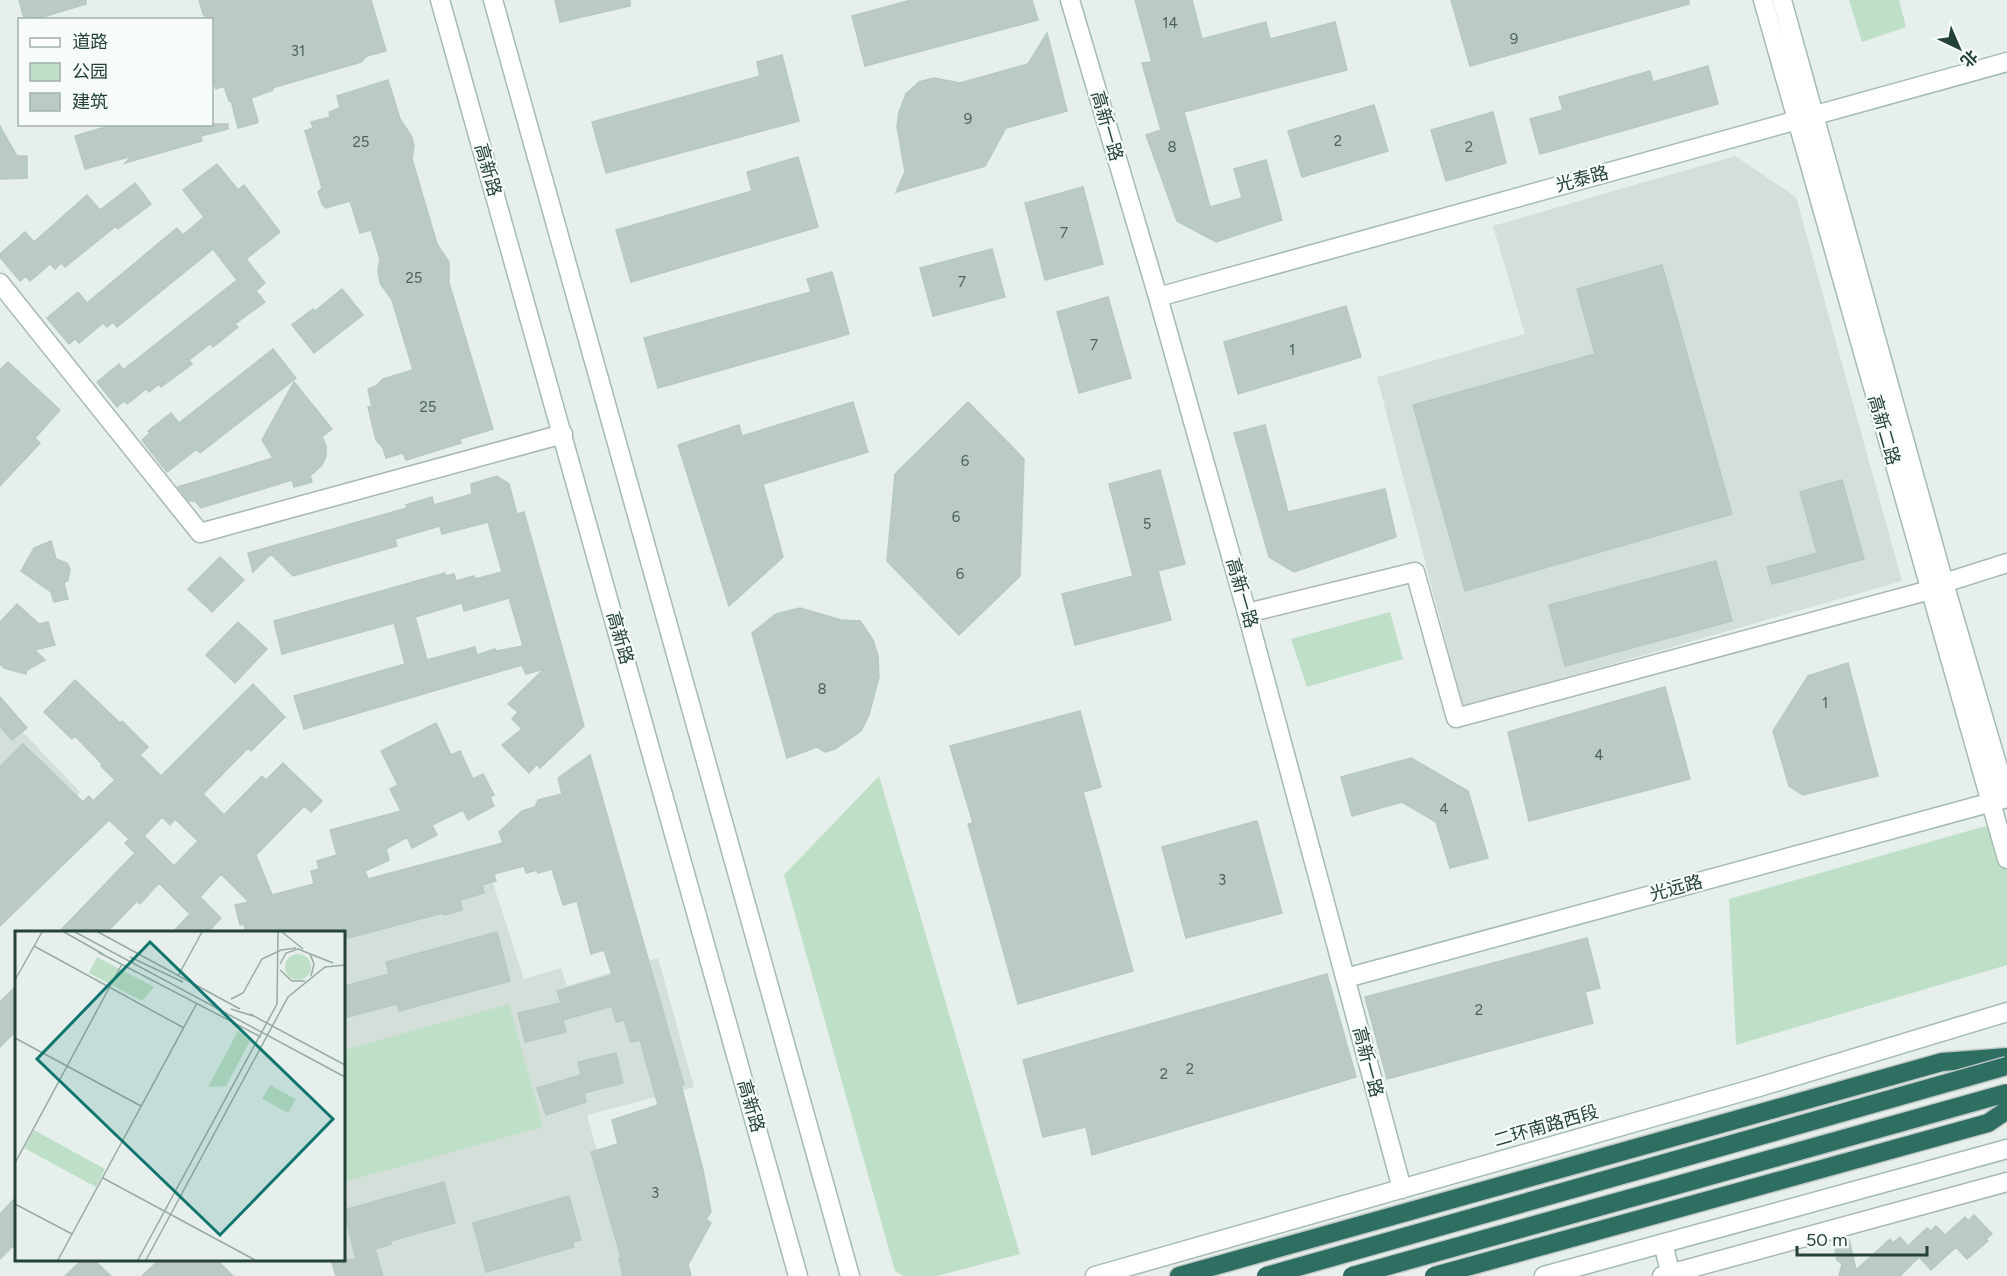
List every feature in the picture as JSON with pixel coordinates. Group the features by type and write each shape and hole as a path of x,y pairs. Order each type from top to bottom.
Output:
{"highway":[{"path":"1179,1276 1942,1062 2007,1057"},
{"path":"1266,1276 2007,1066"},
{"path":"1352,1276 2007,1093"},
{"path":"1434,1276 1601,1228 1988,1123 2007,1110"}],"street":[{"name":"高新路","path":"440,0 798,1276"},
{"path":"494,0 850,1276"},
{"name":"高新一路","path":"1070,0 1248,613 1402,1189"},
{"name":"高新二路","path":"1763,0 1796,120 1999,801 2007,859"},
{"name":"高新二路","path":"1782,0 1814,114 1937,587"},
{"name":"光泰路","path":"1158,297 2007,62"},
{"path":"0,283 200,532 563,434"},
{"path":"1248,613 1415,572 1456,718 1937,587 2007,563"},
{"name":"光远路","path":"1346,978 1999,801"},
{"name":"二环南路西段","path":"1095,1276 1759,1087 2007,1012"},
{"path":"1544,1276 2007,1149"},
{"path":"1663,1243 1668,1275 2007,1182"}],"shaded area":[{"path":"1735,156 1796,197 1902,581 1463,707 1377,377 1525,334 1493,226"},
{"path":"0,708 80,792 0,876"},
{"path":"482,849 524,979 561,968 567,986 658,958 694,1087 587,1115 632,1276 347,1276 342,1261 345,1261 345,931"}],"green space":[{"path":"1849,0 1899,0 1906,27 1862,42"},
{"path":"1390,612 1403,659 1307,687 1291,639"},
{"path":"879,776 1020,1254 937,1276 904,1276 895,1271 784,875"},
{"path":"2007,820 2007,965 1736,1045 1729,899"},
{"path":"509,1004 543,1127 345,1182 345,1050"}],"building":[{"path":"19,0 86,0 86,4 40,18 32,18 32,16 24,18"},
{"path":"199,0 371,0 386,51 367,56 361,62 272,88 273,90 251,98 258,121 238,128 231,100 229,101 224,86 216,89 213,81 213,18 207,18 203,14"},
{"path":"555,0 630,0 630,6 560,22"},
{"path":"911,0 1032,0 1038,20 865,66 852,16"},
{"path":"1135,0 1192,0 1202,39 1266,22 1270,39 1335,22 1347,70 1184,112 1210,207 1242,198 1234,169 1266,160 1282,220 1216,242 1177,221 1146,135 1161,130 1142,63 1152,62"},
{"path":"1451,0 1689,0 1689,4 1470,66"},
{"path":"1047,33 1067,111 1006,128 985,166 896,192 905,172 897,126 899,112 906,94 919,82 934,78 960,83 1028,64"},
{"path":"782,55 799,121 606,173 592,122 760,76 757,62"},
{"path":"1708,66 1718,104 1540,154 1530,119 1563,110 1559,97 1650,71 1653,82"},
{"path":"388,80 400,119 412,137 414,146 412,159 437,244 449,262 449,283 493,429 460,439 461,443 406,460 403,453 386,458 383,448 376,440 368,407 372,406 368,389 376,386 383,379 413,370 392,300 380,283 378,270 380,259 371,230 360,233 350,201 326,208 322,204 318,192 322,188 305,131 313,128 311,122 330,117 329,112 340,108 337,96"},
{"path":"1374,105 1388,151 1302,177 1288,131"},
{"path":"1493,112 1506,163 1446,181 1431,130"},
{"path":"228,124 228,129 201,136 202,141 125,163 132,156 85,169 75,136 108,126"},
{"path":"0,126 17,156 27,156 27,178 0,179"},
{"path":"798,157 818,227 631,282 616,230 752,191 747,172"},
{"path":"217,164 238,190 244,185 280,232 246,259 265,283 256,291 265,302 235,324 238,327 213,347 210,344 189,360 192,364 161,387 159,384 149,392 146,389 127,404 124,401 117,407 97,382 119,364 123,370 237,280 213,249 117,327 113,322 107,327 103,323 79,343 75,339 69,344 47,318 78,292 87,303 177,228 183,235 204,217 183,190"},
{"path":"135,183 151,204 118,229 116,226 65,267 61,263 55,269 50,264 30,281 26,276 20,281 0,257 0,254 25,232 34,242 87,195 100,210"},
{"path":"1083,187 1103,264 1045,280 1025,203"},
{"path":"992,249 1005,297 933,316 920,268"},
{"path":"1662,265 1732,514 1465,591 1413,405 1595,354 1577,289"},
{"path":"832,272 849,334 658,388 644,338 811,292 807,279"},
{"path":"342,289 363,315 314,353 292,325 313,309 315,311"},
{"path":"1108,297 1131,378 1079,393 1057,312"},
{"path":"1346,306 1361,357 1238,394 1224,342"},
{"path":"273,349 296,378 200,453 197,449 167,472 142,440 150,433 148,431 171,413 179,423"},
{"path":"8,362 60,410 35,438 40,443 0,486 0,370"},
{"path":"294,382 332,429 322,437 326,446 326,456 322,465 310,476 312,482 294,487 292,480 201,508 195,501 189,501 178,487 273,458 262,440"},
{"path":"853,402 868,452 763,484 783,557 729,606 678,445 739,425 742,436"},
{"path":"968,402 1024,459 1020,576 959,635 887,561 895,474"},
{"path":"1265,425 1288,512 1385,489 1396,537 1294,572 1269,557 1234,433"},
{"path":"1160,470 1185,564 1158,571 1171,620 1075,645 1062,594 1133,576 1109,484"},
{"path":"497,476 509,484 517,514 524,512 584,726 540,768 537,764 529,773 502,745 522,729 512,719 518,712 508,704 544,669 526,674 522,665 304,729 294,696 405,664 394,623 282,654 274,621 445,573 445,576 454,574 456,581 502,572 488,522 442,534 440,526 395,539 397,546 293,576 271,554 253,572 248,553 407,508 406,505 432,497 434,505 472,494 471,484","holes":["509,598 523,646 496,651 495,649 477,655 475,647 427,660 415,617 462,603 464,611"]},
{"path":"1842,480 1864,559 1772,584 1767,567 1817,553 1800,492"},
{"path":"51,541 56,559 67,563 70,569 68,580 64,583 68,599 54,602 51,592 21,571 34,548"},
{"path":"220,557 244,580 212,612 188,589"},
{"path":"1716,561 1732,621 1565,666 1549,605"},
{"path":"17,604 39,624 48,622 55,645 35,650 45,660 27,670 26,674 4,668 0,664 0,622"},
{"path":"800,608 841,620 860,621 873,640 878,656 879,677 869,715 861,731 835,749 825,752 817,747 787,758 752,633 776,614"},
{"path":"238,622 267,649 235,683 206,655"},
{"path":"1848,663 1878,776 1803,795 1789,786 1773,731 1808,676"},
{"path":"75,680 148,747 140,755 161,776 253,684 285,717 251,751 248,748 203,794 224,815 262,776 266,780 283,763 322,801 311,812 304,806 256,855 272,895 314,884 311,871 319,869 317,861 337,855 330,830 401,811 390,789 398,785 381,751 436,723 451,755 460,751 473,779 483,774 494,795 490,797 494,806 468,820 463,810 432,825 437,835 412,848 407,837 386,849 389,860 365,871 368,879 503,843 499,832 522,811 535,807 538,800 562,794 558,778 590,755 684,1085 681,1085 703,1170 711,1212 706,1219 711,1223 688,1265 691,1276 623,1276 619,1259 621,1258 591,1152 618,1144 612,1120 658,1105 640,1040 631,1042 624,1020 616,1022 612,1006 563,1020 566,1032 525,1042 518,1013 561,1003 557,991 612,975 604,950 591,954 577,901 563,905 552,869 538,873 537,870 526,873 524,866 494,874 496,881 482,885 484,893 460,900 462,910 345,939 345,931 246,931 244,924 240,925 235,905 249,902 221,874 200,897 221,918 209,931 174,931 190,914 159,883 140,904 137,901 108,931 60,931 135,853 125,843 129,839 109,820 0,926 0,767 23,744 83,802 89,796 93,801 115,780 75,736 72,739 44,712","holes":["162,817 170,825 175,819 198,841 174,866 144,836"]},
{"path":"1665,687 1690,779 1529,821 1508,732"},
{"path":"0,697 27,728 12,740 0,726"},
{"path":"1080,711 1101,787 1083,792 1133,971 1018,1004 968,824 973,823 950,746"},
{"path":"1411,758 1468,791 1488,858 1450,868 1436,822 1402,802 1352,816 1341,777"},
{"path":"1257,821 1282,913 1186,938 1162,847"},
{"path":"497,932 510,981 399,1011 397,1004 345,1018 345,986 389,974 386,962"},
{"path":"1587,938 1600,988 1585,992 1593,1023 1387,1079 1365,997"},
{"path":"1327,974 1356,1077 1092,1155 1086,1127 1043,1137 1023,1060"},
{"path":"15,987 15,1032 0,1047 0,1002"},
{"path":"616,1053 623,1083 584,1093 586,1102 546,1115 537,1088 581,1075 578,1062"},
{"path":"444,1182 455,1223 390,1241 391,1244 375,1249 383,1276 336,1276 331,1261 356,1260 345,1210"},
{"path":"569,1196 581,1240 572,1242 574,1247 486,1272 473,1223"},
{"path":"15,1198 15,1244 0,1259 0,1214"},
{"path":"1974,1215 1992,1234 1986,1239 1988,1241 1967,1259 1956,1247 1931,1270 1919,1257 1900,1276 1839,1276 1842,1264 1837,1260 1835,1250 1848,1244 1849,1239 1856,1270 1890,1239 1893,1243 1900,1237 1908,1246 1927,1228 1931,1231 1936,1226 1945,1235 1965,1217 1968,1221"},
{"path":"81,1261 95,1261 111,1276 65,1276"},
{"path":"158,1261 218,1261 233,1276 142,1276"}]}
